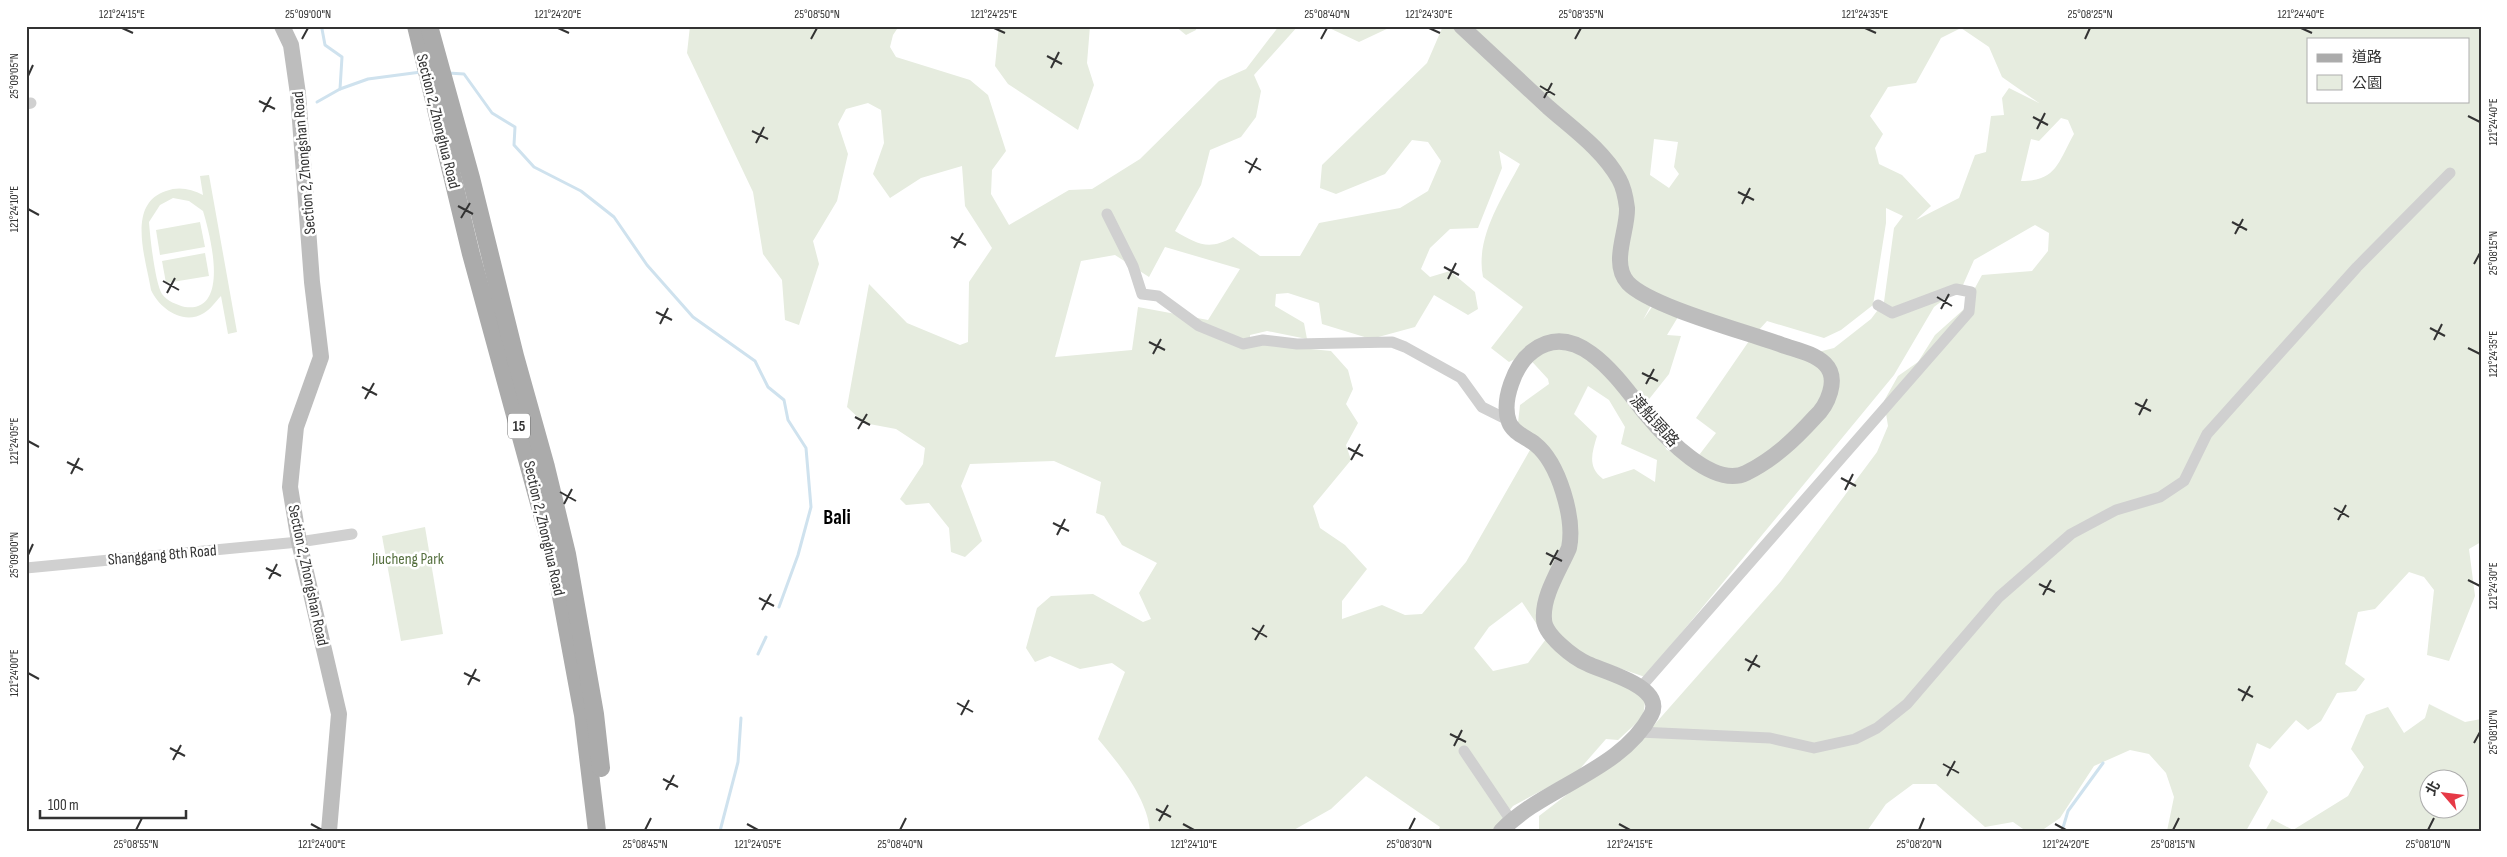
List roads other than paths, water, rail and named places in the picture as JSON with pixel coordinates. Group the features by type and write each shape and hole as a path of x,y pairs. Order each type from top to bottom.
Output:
{"main road":[{"name":"Section 2, Zhonghua Road","path":"416,26 471,254 554,558 582,715 597,831"},
{"name":"Section 2, Zhonghua Road","path":"429,26 471,178 567,554 595,714 609,831"}],"street":[{"name":"渡船頭路","path":"1460,26 1597,150 1620,180 1627,208 1620,265 1624,279 1630,286 1643,294 1692,314 1810,354 1827,366 1831,379 1830,396 1822,410 1786,448 1742,475 1726,477 1697,463 1646,414 1625,386 1602,362 1587,350 1569,343 1550,343 1532,351 1513,380 1507,404 1508,420"},
{"name":"Section 2, Zhongshan Road","path":"285,27 291,45 298,94 312,282 321,357 296,427 290,487 299,542 339,714 329,831"},
{"path":"1638,732 1770,738 1814,748 1856,739 1877,728 1907,704 1999,597 2070,534 2116,510 2160,497 2184,481 2207,434 2357,267 2450,173"},
{"path":"1107,214 1133,266 1142,294 1158,296 1199,326 1243,344 1263,340 1297,344 1364,341 1392,342 1461,378 1482,407 1508,420 1513,430 1536,445 1551,461 1568,511 1571,540 1544,605 1543,621 1555,640 1586,663 1641,687 1653,702 1652,713 1631,742 1507,826 1464,751"},
{"path":"1641,687 1969,312 1971,292 1956,289 1892,313 1878,306"},
{"name":"Shanggang 8th Road","path":"26,568 299,542 352,534"}],"waterway":[{"path":"317,102 340,89 342,57 325,45 322,29"},
{"path":"340,89 368,79 421,72"},
{"path":"448,73 464,74 492,113 515,127 514,145 534,167 581,191 614,217 647,265 693,317 755,361 768,387 784,400 788,420 806,448 811,507 798,555 779,607"},
{"path":"758,654 766,637"},
{"path":"720,831 738,762 741,718"},
{"path":"2062,831 2068,811 2103,763"}],"district":[{"name":"Bali","path":"837,517"}],"park label":[{"name":"Jiucheng Park","path":"408,558"}]}
